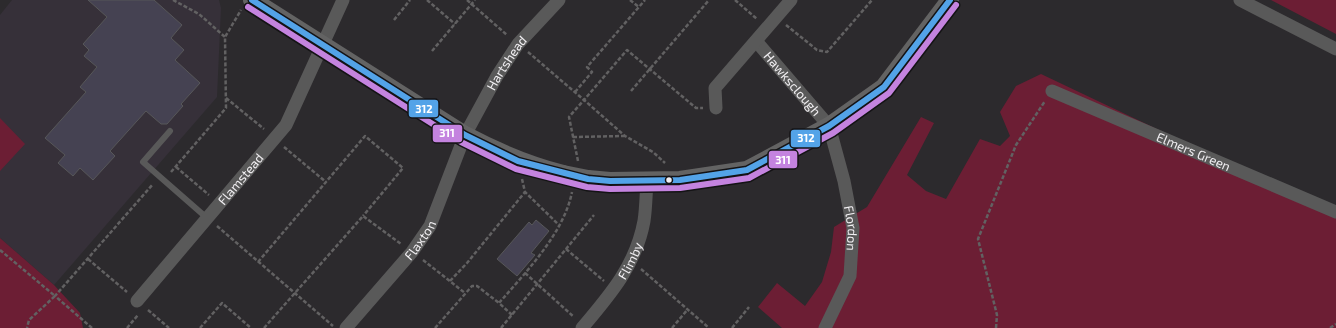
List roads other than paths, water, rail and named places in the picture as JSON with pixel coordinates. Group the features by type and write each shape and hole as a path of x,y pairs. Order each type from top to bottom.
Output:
{"street":[{"name":"Flamstead","path":"141,304 219,204 286,126 324,45 343,0"},
{"name":"Hartshead","path":"466,135 497,76 518,44 559,0"},
{"name":"Hawksclough","path":"716,108 715,88 792,0"},
{"path":"253,4 324,45 466,135 493,150 518,161 563,174 588,179 647,181 680,180 747,170 829,126 884,87 950,0"},
{"path":"1240,0 1336,49"},
{"name":"Hawksclough","path":"756,41 829,126"},
{"name":"Elmers Green","path":"1052,91 1336,212"},
{"name":"Flordon","path":"825,328 850,276 853,228 844,181 829,126"},
{"name":"Flaxton","path":"346,328 412,252 430,226 466,135"},
{"name":"Flimby","path":"583,327 624,276 631,261 644,220 647,181"}],"lane":[{"path":"170,131 143,162 208,218"}]}
